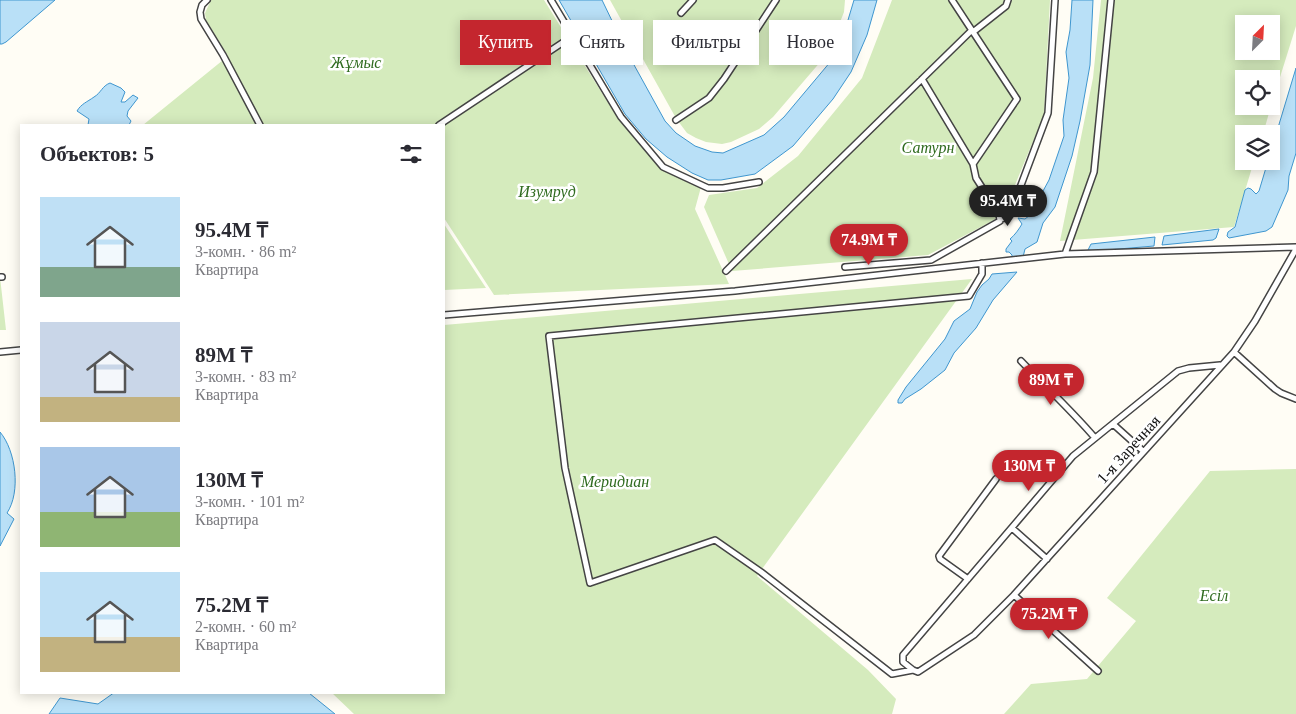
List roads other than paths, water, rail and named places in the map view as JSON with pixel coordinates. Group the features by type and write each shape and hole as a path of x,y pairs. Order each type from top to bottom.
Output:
{"street":[{"path":"207,0 202,5 201,19 223,55 259,124"},
{"path":"551,0 562,20"},
{"path":"681,13 693,0"},
{"path":"676,120 709,98 724,79 776,0"},
{"path":"952,0 1017,99 972,164"},
{"path":"726,271 972,31 1006,6 1008,0"},
{"path":"845,267 931,260 998,223 1000,219 1005,218 1018,193 1048,113 1055,0"},
{"path":"1065,254 1094,172 1111,0"},
{"path":"440,124 561,44"},
{"path":"588,65 621,117 663,167 708,188 723,188 759,182"},
{"path":"922,79 972,164 976,178 999,214 1000,219"},
{"path":"445,315 735,291 1065,254 1296,248"},
{"name":"1-я Заречная","path":"982,263 982,274 969,296 549,336 565,468 590,583 715,540 762,572 892,674 913,670 917,672 974,635 1014,595 1220,365 1234,352 1255,321 1296,248"},
{"path":"0,352 20,350"},
{"path":"1234,352 1275,389 1296,399"},
{"path":"1021,361 1078,418 1095,438"},
{"path":"913,670 903,662 903,655 1073,456 1181,370 1220,365"},
{"path":"1113,424 1143,451"},
{"path":"968,579 940,559 939,556 996,479"},
{"path":"1012,528 1047,559"},
{"path":"1014,595 1098,671"}],"water":[{"path":"0,0 55,0 6,42 0,44"},
{"path":"559,0 602,0 612,20 571,20"},
{"path":"854,0 877,0 867,35 851,72 833,99 793,146 755,174 721,180 708,180 692,173 667,157 646,139 625,114 597,65 634,65 665,121 676,133 695,146 712,152 723,153 764,135 784,117 828,65 852,65 852,20 848,20"},
{"path":"1072,0 1093,0 1090,65 1072,156 1055,207 1043,223 1037,242 1025,249 1023,257 1012,258 1009,252 1006,252 1006,249 1012,241 1010,239 1022,224 1018,218 1025,219 1030,215 1049,180 1064,136 1063,120 1069,78 1066,52"},
{"path":"1296,68 1296,153 1289,176 1288,190 1272,227 1266,231 1229,238 1227,236 1228,232 1235,227 1245,190 1251,189 1256,194 1259,191 1265,170 1280,170 1279,125"},
{"path":"110,83 125,92 121,102 125,102 133,95 138,98 128,111 127,116 131,121 130,124 88,124 89,119 77,111"},
{"path":"1219,229 1216,238 1213,240 1162,245 1164,236"},
{"path":"1155,237 1154,246 1088,250 1091,244"},
{"path":"1017,272 993,300 976,328 954,353 945,370 902,403 898,403 906,387 945,339 954,321 970,309 982,285 992,274"},
{"path":"0,432 13,460 15,483 14,494 7,513 14,519 0,546"},
{"path":"112,694 310,694 335,714 49,714 60,698 98,704"}],"park label":[{"name":"Жұмыс","path":"356,62"},
{"name":"Сатурн","path":"928,147"},
{"name":"Изумруд","path":"547,191"},
{"name":"Меридиан","path":"615,481"},
{"name":"Есіл","path":"1214,595"}]}
